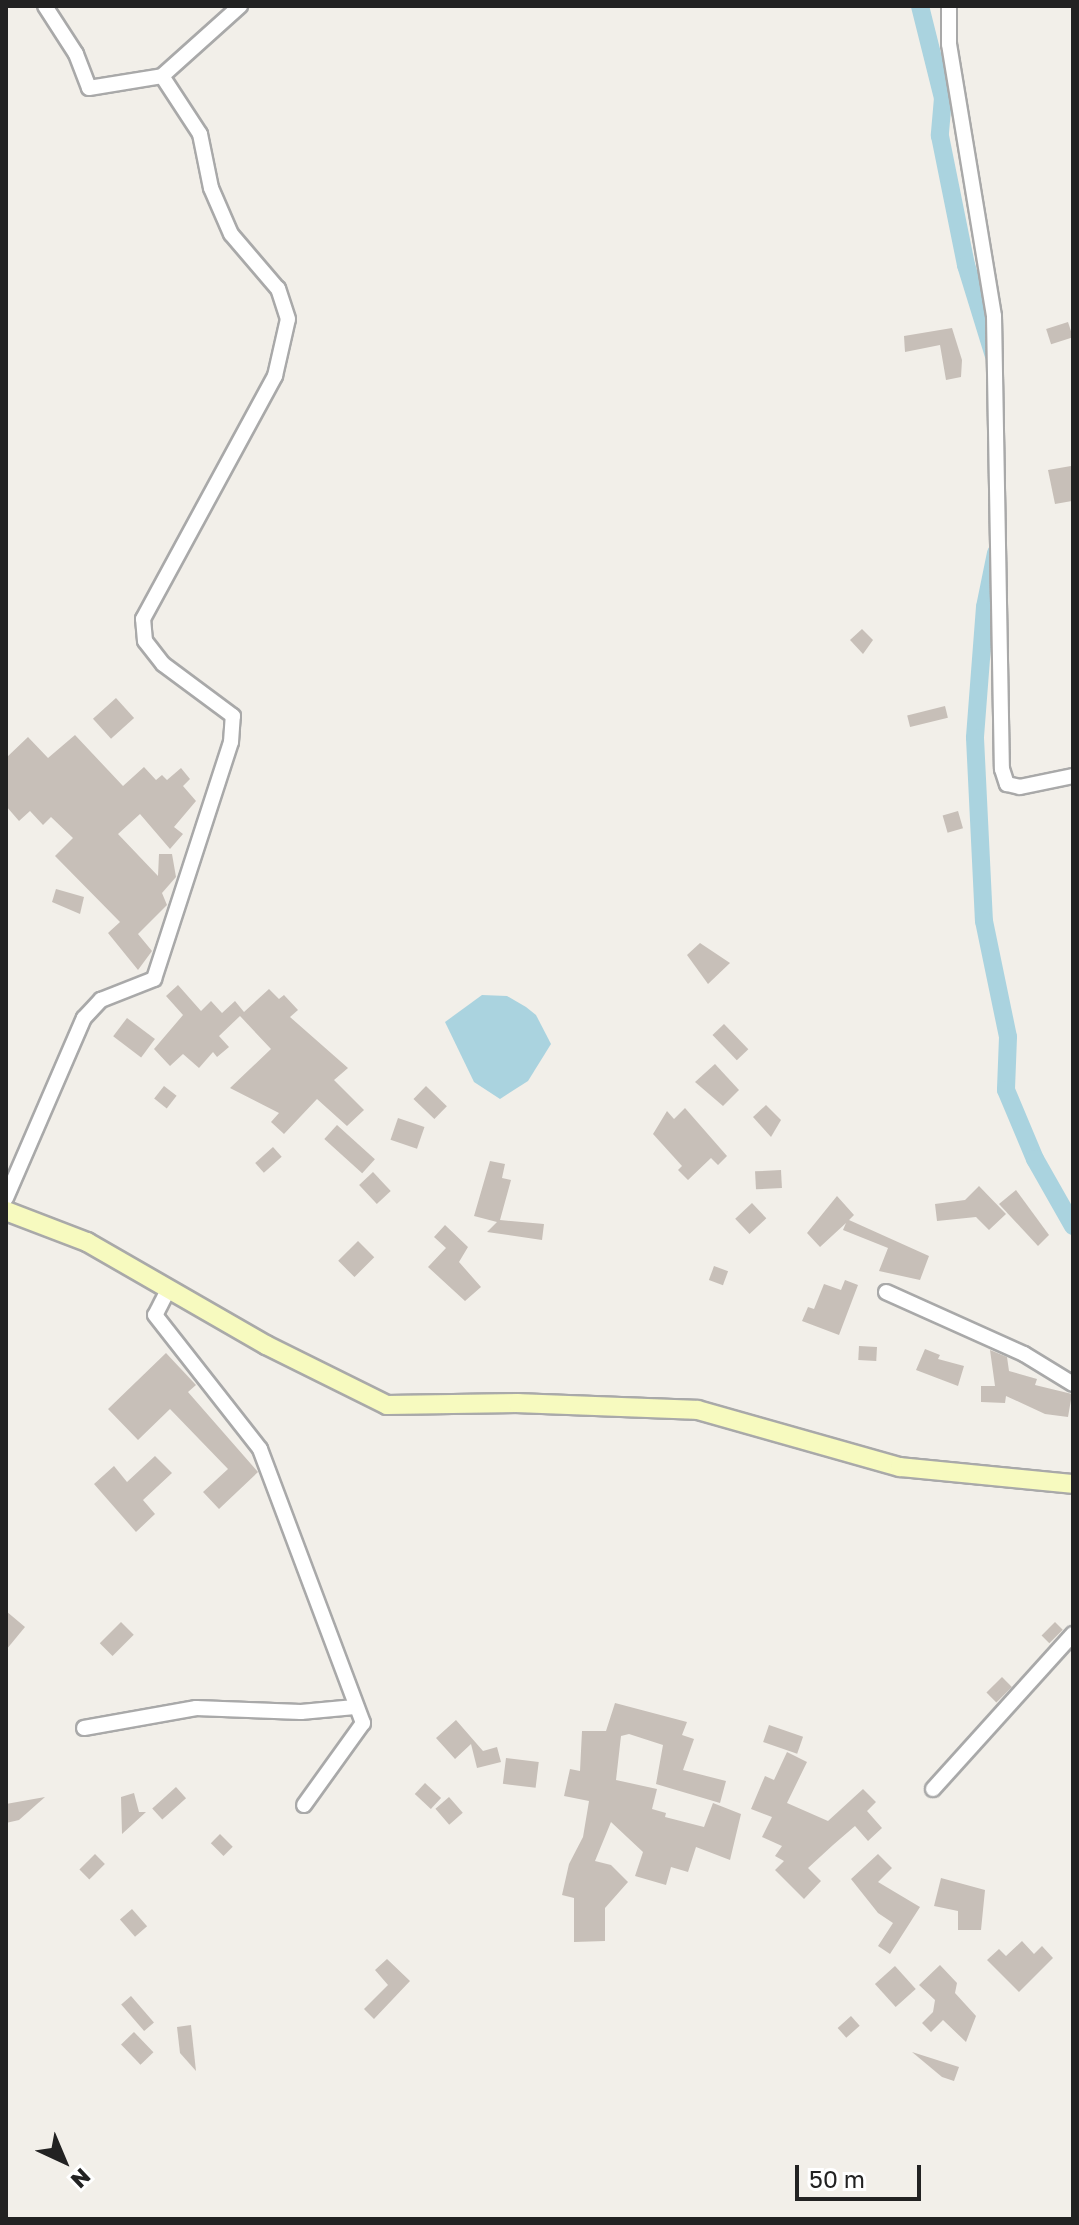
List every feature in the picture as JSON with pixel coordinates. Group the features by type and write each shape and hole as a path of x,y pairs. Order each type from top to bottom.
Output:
{"street":[{"path":"45,6 76,54 89,88 162,76 240,6"},
{"path":"949,6 949,44 994,316 1002,769 1007,784 1020,787 1073,776"},
{"path":"6,1198 84,1018 101,1000 154,979 231,742 233,716 163,664 145,641 143,619 275,376 288,319 278,289 231,234 211,188 200,134 162,76"},
{"path":"6,1211 87,1242 168,1290 387,1405 518,1403 698,1410 900,1467 1073,1484"},
{"path":"168,1290 155,1315 260,1449 362,1728 304,1805"},
{"path":"886,1292 1024,1354 1073,1384"},
{"path":"933,1789 1073,1634"},
{"path":"84,1728 196,1708 301,1712 355,1707"}],"water":[{"path":"482,995 507,996 526,1007 536,1015 551,1044 528,1081 500,1099 474,1082 445,1022"}],"building":[{"path":"1068,322 1073,337 1051,344 1046,329"},
{"path":"952,328 962,360 961,377 946,380 940,345 905,352 904,336"},
{"path":"1071,466 1072,501 1055,504 1048,470"},
{"path":"862,629 873,640 863,654 850,640"},
{"path":"116,698 134,718 111,739 93,719"},
{"path":"945,706 948,718 910,727 907,715"},
{"path":"75,735 123,786 144,767 156,780 162,775 167,780 181,768 190,779 183,786 196,801 174,827 183,834 170,849 140,814 118,834 158,876 159,854 172,854 176,877 162,893 167,905 138,934 152,951 138,970 108,933 120,922 55,856 73,838 51,817 43,825 30,811 19,821 6,806 6,758 28,737 48,758"},
{"path":"958,811 963,828 948,833 943,815"},
{"path":"56,889 84,897 80,914 52,902"},
{"path":"700,943 730,963 708,984 687,955"},
{"path":"178,985 201,1011 211,1001 222,1013 235,1001 244,1012 269,989 279,999 284,995 298,1010 290,1017 348,1068 334,1080 364,1110 347,1126 317,1099 284,1134 271,1122 279,1113 230,1088 271,1049 240,1016 219,1036 229,1047 217,1057 213,1052 199,1068 183,1054 170,1066 154,1049 183,1015 166,996"},
{"path":"127,1018 155,1039 141,1057 113,1036"},
{"path":"724,1024 748,1049 737,1060 712,1035"},
{"path":"715,1064 739,1090 723,1106 695,1082"},
{"path":"164,1086 177,1096 167,1108 154,1099"},
{"path":"426,1086 447,1106 434,1119 413,1099"},
{"path":"766,1105 781,1120 771,1137 753,1117"},
{"path":"685,1108 727,1156 718,1165 711,1158 688,1180 678,1170 682,1166 653,1134 667,1111 674,1119"},
{"path":"398,1118 424,1127 417,1149 391,1140"},
{"path":"337,1125 375,1159 362,1173 324,1139"},
{"path":"273,1147 282,1157 264,1173 255,1163"},
{"path":"490,1161 505,1164 502,1178 511,1180 500,1220 544,1224 542,1240 487,1232 497,1222 474,1216"},
{"path":"781,1170 782,1188 756,1189 755,1171"},
{"path":"373,1172 391,1191 377,1204 359,1185"},
{"path":"979,1186 1006,1214 989,1230 976,1217 937,1221 935,1204 965,1200"},
{"path":"1016,1190 1049,1235 1038,1246 999,1204"},
{"path":"837,1196 854,1215 849,1220 929,1256 920,1280 879,1271 888,1248 843,1230 846,1223 820,1247 807,1233"},
{"path":"752,1203 766,1218 750,1234 735,1219"},
{"path":"445,1225 468,1247 459,1262 481,1287 465,1301 428,1267 446,1248 434,1237"},
{"path":"358,1241 374,1257 354,1277 338,1261"},
{"path":"714,1266 728,1271 723,1285 709,1280"},
{"path":"845,1280 858,1285 839,1335 802,1321 808,1307 814,1309 824,1284 841,1290"},
{"path":"859,1346 877,1347 876,1361 858,1360"},
{"path":"925,1349 940,1355 938,1359 964,1366 958,1386 916,1370"},
{"path":"990,1350 1007,1357 1009,1371 1037,1379 1035,1385 1072,1394 1068,1417 1045,1414 1006,1396 1005,1403 981,1402 981,1386 995,1386"},
{"path":"166,1353 196,1385 188,1392 258,1472 219,1509 203,1492 228,1469 170,1409 138,1440 108,1409"},
{"path":"155,1456 172,1473 143,1500 155,1514 136,1532 94,1484 114,1466 127,1482"},
{"path":"6,1611 25,1627 6,1650"},
{"path":"121,1622 134,1635 113,1656 100,1643"},
{"path":"1055,1622 1063,1630 1049,1643 1042,1635"},
{"path":"1002,1677 1012,1687 996,1702 986,1693"},
{"path":"615,1703 687,1722 682,1735 694,1739 683,1770 726,1781 720,1803 656,1784 663,1745 629,1734 621,1736 616,1780 657,1789 652,1809 666,1813 665,1817 704,1827 713,1803 741,1814 730,1860 696,1847 688,1872 671,1867 666,1885 635,1876 643,1852 611,1822 595,1861 611,1865 628,1882 605,1908 605,1941 574,1942 574,1898 562,1895 569,1864 583,1837 589,1801 564,1796 570,1769 580,1771 582,1731 606,1731"},
{"path":"456,1720 483,1751 497,1747 501,1762 477,1768 471,1744 455,1759 436,1738"},
{"path":"769,1725 803,1737 797,1754 763,1742"},
{"path":"787,1752 807,1762 787,1803 828,1821 863,1789 876,1802 867,1811 882,1828 868,1841 855,1826 833,1845 808,1868 821,1881 804,1899 775,1870 784,1861 775,1856 782,1846 762,1837 772,1817 751,1809 765,1776 774,1780"},
{"path":"506,1758 539,1762 536,1788 503,1784"},
{"path":"425,1783 441,1798 431,1809 415,1794"},
{"path":"176,1787 186,1798 162,1820 152,1808"},
{"path":"134,1793 139,1812 146,1812 122,1834 121,1797"},
{"path":"45,1797 19,1820 6,1823 6,1804"},
{"path":"449,1797 463,1813 449,1825 435,1809"},
{"path":"220,1834 233,1847 224,1856 211,1843"},
{"path":"95,1854 105,1864 89,1879 79,1870"},
{"path":"878,1854 892,1868 878,1882 920,1907 890,1954 878,1946 893,1923 878,1913 851,1879"},
{"path":"941,1878 985,1890 981,1930 958,1930 958,1911 934,1906"},
{"path":"132,1909 147,1926 135,1937 120,1919"},
{"path":"1022,1941 1034,1954 1042,1946 1053,1958 1019,1992 987,1960 999,1949 1006,1956"},
{"path":"387,1959 410,1981 374,2019 364,2009 388,1985 375,1970"},
{"path":"940,1965 957,1983 955,1993 976,2016 966,2042 943,2020 931,2032 922,2023 933,2012 935,2000 919,1985"},
{"path":"895,1966 916,1989 896,2007 875,1984"},
{"path":"131,1996 154,2022 144,2031 121,2005"},
{"path":"851,2016 860,2026 846,2038 838,2028"},
{"path":"191,2025 196,2071 180,2053 177,2027"},
{"path":"134,2032 153,2052 141,2065 121,2045"},
{"path":"912,2052 959,2067 954,2081 942,2077"}],"waterway":[{"path":"920,6 943,98 940,136 966,265 994,356"},
{"path":"996,553 985,607 975,738 984,921 1008,1037 1006,1090 1035,1159 1073,1226"}]}
